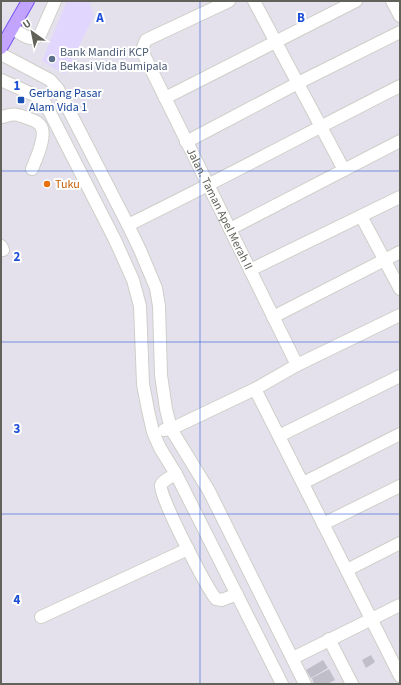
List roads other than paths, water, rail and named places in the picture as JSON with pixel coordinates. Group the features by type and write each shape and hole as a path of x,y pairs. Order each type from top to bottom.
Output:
{"main road":[{"path":"1,48 28,1"}],"street":[{"path":"13,29 32,40 36,39 40,35 55,1"},
{"name":"Jalan. Taman Apel Merah II","path":"229,1 146,40 143,47 143,52 297,365"},
{"path":"254,1 344,170"},
{"path":"165,98 356,1"},
{"path":"392,1 400,16"},
{"path":"186,142 298,83 400,32"},
{"path":"1,54 50,80 58,89 140,250 156,288 161,334 161,375 166,409 171,429 209,491 305,684"},
{"path":"1,80 43,99 115,240 133,280 140,306 144,384 153,432 160,448 176,474 282,684"},
{"path":"43,99 50,80"},
{"path":"128,226 400,86"},
{"path":"1,116 3,117 10,114 16,114 35,121 42,126 44,135 32,169"},
{"path":"230,229 400,141"},
{"path":"250,270 400,196"},
{"path":"361,216 400,289"},
{"path":"273,317 400,252"},
{"path":"153,432 171,429 400,315"},
{"path":"279,436 400,376"},
{"path":"255,388 400,676"},
{"path":"303,483 400,434"},
{"path":"176,474 165,480 161,485 161,491 173,520 216,599 222,600 237,594"},
{"path":"323,524 400,486"},
{"path":"347,570 400,543"},
{"path":"41,617 188,549"},
{"path":"293,658 400,605"},
{"path":"329,640 352,684"}],"place":[{"name":"Bank Mandiri KCP Bekasi Vida Bumipala","path":"52,59"},
{"name":"Gerbang Pasar Alam Vida 1","path":"21,100"},
{"name":"Tuku","path":"47,184"}]}
